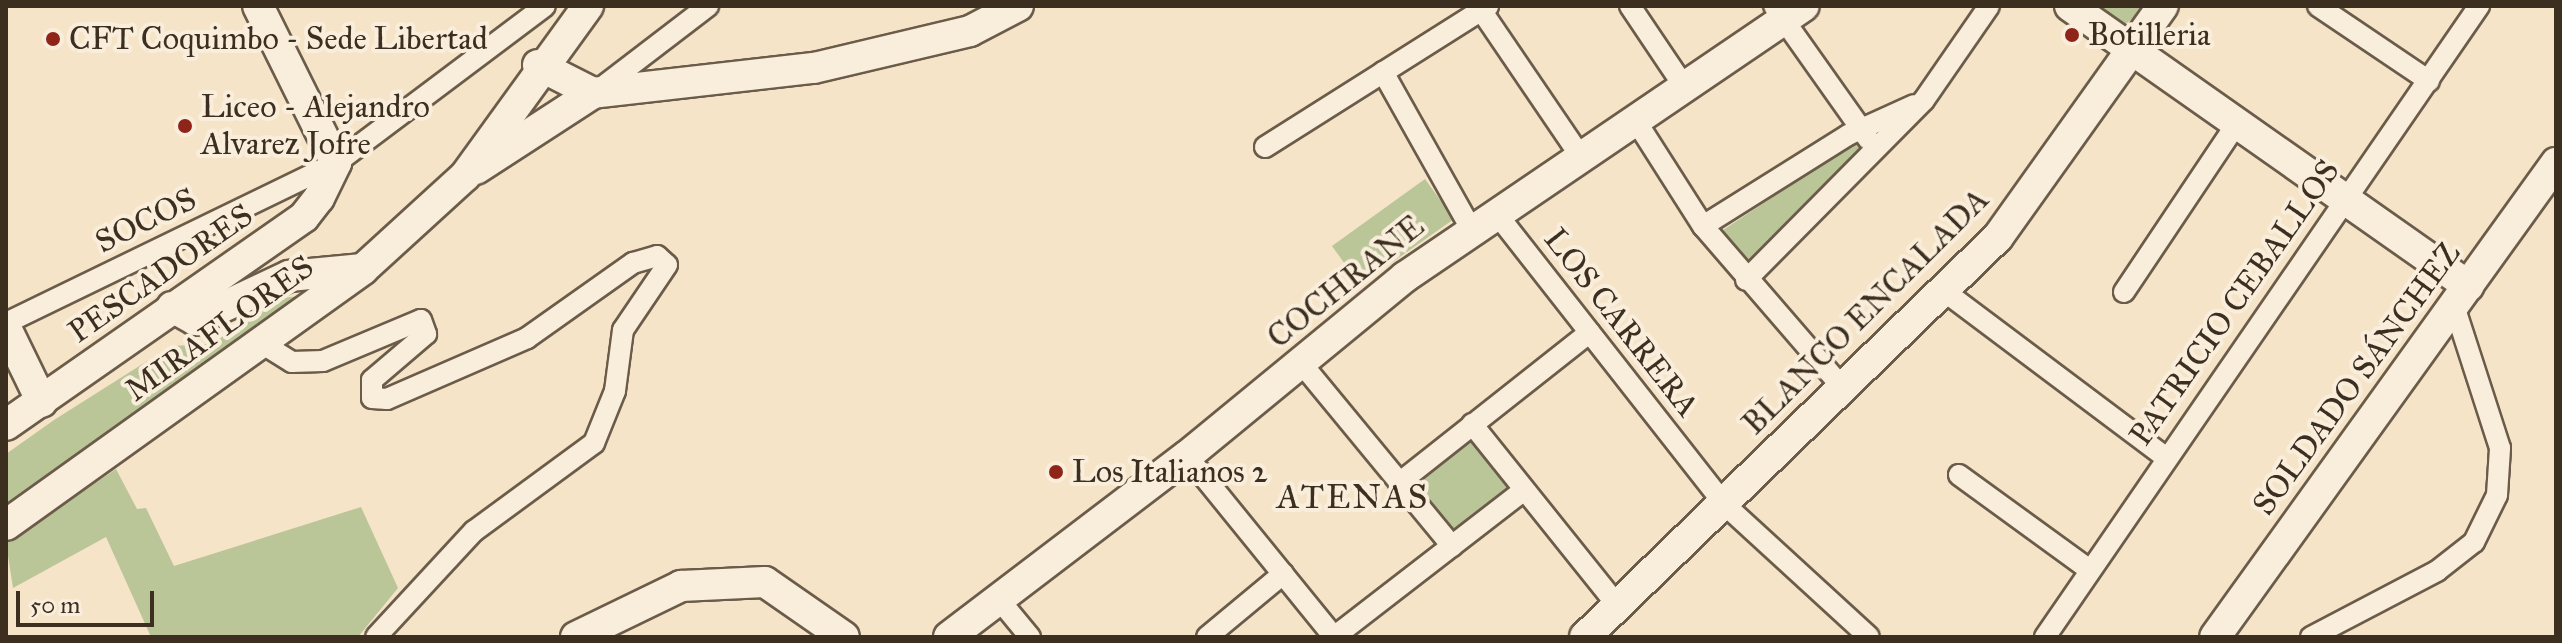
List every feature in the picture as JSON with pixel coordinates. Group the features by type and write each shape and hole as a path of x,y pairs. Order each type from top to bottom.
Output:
{"street":[{"path":"258,6 336,163"},
{"name":"SOCOS","path":"6,325 336,163 545,6"},
{"name":"MIRAFLORES","path":"465,176 538,65 588,6"},
{"path":"593,93 708,6"},
{"path":"538,65 593,93 814,68 970,31 1018,6"},
{"path":"1630,6 1685,88"},
{"path":"1746,280 1924,100 1989,6"},
{"path":"2070,6 2132,52 2346,196 2461,296 2500,448 2497,495 2474,542 2437,571 2311,637"},
{"name":"BLANCO ENCALADA","path":"1585,637 1725,505 1998,237 2163,6"},
{"path":"2318,6 2429,81"},
{"name":"PATRICIO CEBALLOS","path":"2045,637 2087,568 2164,456 2479,6"},
{"path":"1265,147 1484,8 1581,157"},
{"path":"1787,11 1860,130 1876,150"},
{"name":"COCHRANE","path":"949,637 997,597 1187,456 1484,221 1685,88 1787,11"},
{"name":"LOS CARRERA","path":"1383,72 1484,221 1590,332 1725,505 1869,637"},
{"name":"MIRAFLORES","path":"6,525 263,344 363,269 465,176 593,93"},
{"path":"1703,226 1860,130 1924,100"},
{"path":"1636,121 1703,226 1746,280 1843,388"},
{"path":"2124,292 2237,123"},
{"name":"PESCADORES","path":"6,425 304,217 336,163"},
{"name":"SOLDADO SÁNCHEZ","path":"2227,632 2556,163"},
{"path":"263,344 292,362 323,361 421,320 426,334 372,380 372,398 387,399 527,338 633,263 657,256 667,265 623,330 615,391 594,443 474,531 384,633"},
{"path":"172,307 195,320 289,276 363,269"},
{"path":"1944,291 2164,456"},
{"path":"6,325 42,402"},
{"path":"1399,483 1590,332"},
{"path":"1302,364 1452,546"},
{"path":"1472,424 1618,606"},
{"path":"1187,456 1334,637 1524,490"},
{"path":"1959,475 2087,568"},
{"path":"1207,637 1283,574"},
{"path":"576,637 681,586 765,582 844,637"},
{"path":"997,597 1030,637"}],"green space":[{"path":"2087,6 2147,6 2120,29"},
{"path":"1857,141 1868,149 1748,264 1720,232"},
{"path":"1425,179 1454,219 1360,285 1332,246"},
{"path":"321,294 6,511 6,454 54,420 171,346 211,344 280,298"},
{"path":"1466,435 1511,491 1453,537 1408,481"},
{"path":"116,469 137,509 146,508 174,566 361,507 398,588 358,637 151,637 106,537 13,588 6,543"}],"place":[{"name":"Botilleria","path":"2072,35"},
{"name":"CFT Coquimbo - Sede Libertad","path":"53,39"},
{"name":"Liceo - Alejandro Alvarez Jofre","path":"185,126"},
{"name":"Los Italianos 2","path":"1056,472"}],"district":[{"name":"ATENAS","path":"1353,497"}]}
